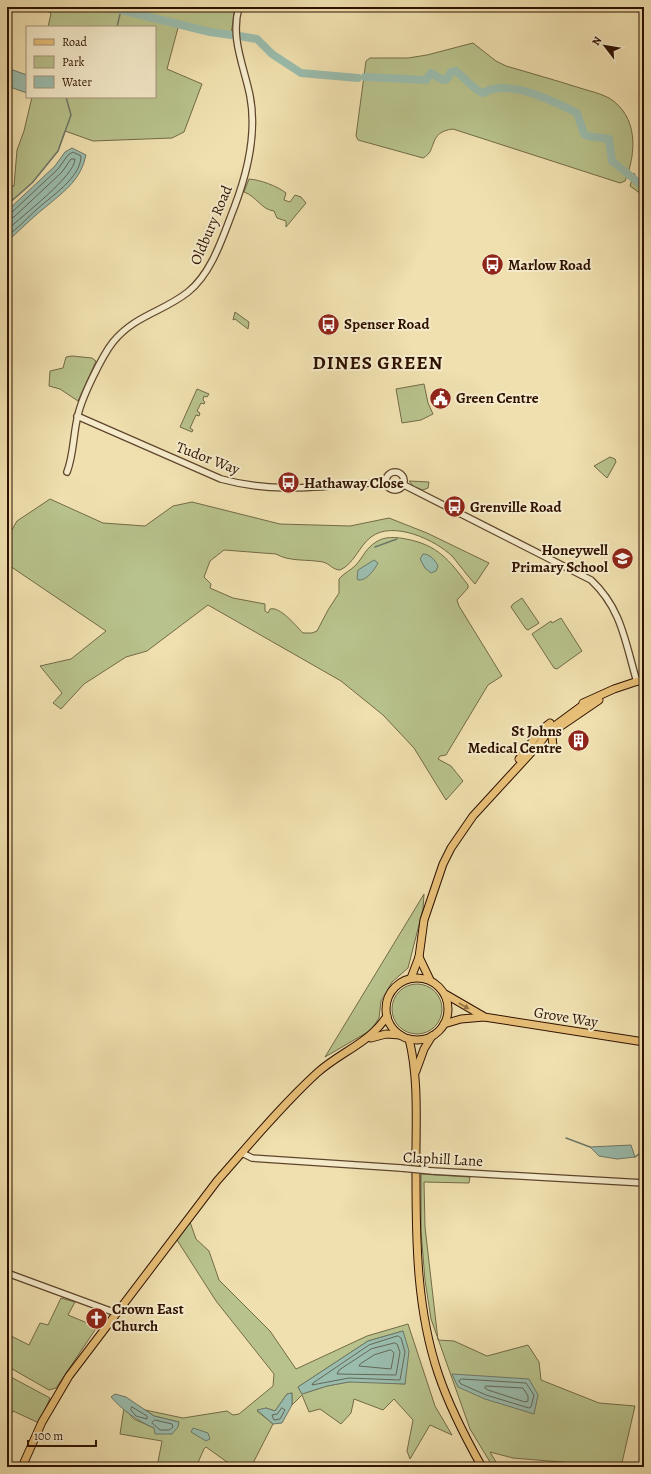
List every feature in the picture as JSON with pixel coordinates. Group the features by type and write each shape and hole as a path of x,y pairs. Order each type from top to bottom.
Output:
{"main road":[{"path":"411,978 419,957 424,920 443,864 460,832 489,798 541,730 570,708 614,689 640,681"},
{"path":"553,746 552,737 558,728 614,689"},
{"path":"419,957 430,980"},
{"path":"415,1077 424,1049 432,1036 444,1024 448,1010 445,994 439,986 430,980 411,978 402,982 394,988 386,1006 387,1016 390,1023 400,1034 409,1039 417,1040 432,1036"},
{"name":"Grove Way","path":"445,994 484,1016"},
{"path":"22,1467 37,1432 59,1393 79,1362 187,1220 242,1153 318,1072 336,1058 369,1038 380,1028 387,1016"},
{"name":"Grove Way","path":"444,1024 461,1019 484,1016 644,1042"},
{"path":"369,1038 386,1034 400,1034"},
{"path":"409,1039 415,1077 416,1236 419,1277 425,1318 438,1372 445,1392 454,1413 482,1467"}],"street":[{"name":"Oldbury Road","path":"67,472 71,458 77,416 83,398 112,343 127,327 178,299 193,288 209,266 221,239 243,180 252,125 250,95 237,48 236,27 239,7"},
{"name":"Tudor Way","path":"77,416 221,479 245,485 288,489 386,482"},
{"name":"Tudor Way","path":"396,472 404,476 404,485 396,491 387,487 386,482 388,474 396,472"},
{"name":"Tudor Way","path":"404,485 591,580 606,595 618,617 640,681"},
{"name":"Claphill Lane","path":"242,1153 252,1158 432,1171 644,1182"},
{"path":"7,1273 116,1313"}],"green space":[{"path":"45,7 235,7 231,35 179,24 167,69 202,84 184,132 172,138 93,141 65,131 58,151 32,183 7,205 7,186 14,186 17,150 24,131 32,98 156,98 156,26 48,26 51,14"},
{"path":"473,43 496,61 506,66 598,93 609,98 619,106 630,125 633,147 632,158 625,181 620,183 453,129 439,134 428,155 423,158 358,140 356,136 366,61 370,58 408,58 427,55"},
{"path":"634,173 638,181 644,187 644,196 630,186"},
{"path":"249,179 264,182 282,190 286,193 284,200 290,202 295,195 301,197 306,203 286,227 286,221 277,218 274,211 262,206 244,192"},
{"path":"235,312 249,322 248,329 235,319 233,320"},
{"path":"72,356 92,358 96,361 78,401 60,389 49,386 50,371 63,368 66,357"},
{"path":"424,384 428,403 433,414 421,420 402,423 396,389"},
{"path":"197,389 209,394 207,397 204,396 203,400 205,402 204,404 201,403 197,411 200,413 199,416 196,415 190,428 193,430 192,432 180,427"},
{"path":"610,457 615,459 616,462 607,478 594,466"},
{"path":"409,481 429,482 428,488 423,490 414,487"},
{"path":"50,499 103,523 145,526 173,506 192,502 280,524 350,526 389,518 427,533 489,563 475,584 453,557 436,544 414,534 402,531 391,531 380,532 371,537 349,564 340,570 335,569 323,562 281,557 276,554 224,550 210,561 204,577 211,584 210,588 233,598 265,604 265,611 268,613 270,609 278,610 288,617 303,633 312,633 317,631 339,593 339,579 356,565 367,550 376,542 391,538 406,539 427,545 442,555 455,568 468,585 468,588 457,600 459,606 502,676 488,685 446,755 440,756 438,759 451,766 463,781 446,800 414,748 383,715 341,681 208,605 147,651 126,657 84,684 61,709 53,703 62,693 40,666 71,659 106,631 7,564 7,538 17,521"},
{"path":"522,598 539,623 528,630 511,607"},
{"path":"561,618 582,651 557,669 554,668 532,634 551,621 552,623"},
{"path":"424,894 423,909 408,968 392,982 381,1001 379,1018 371,1030 325,1057"},
{"path":"412,984 422,984 435,991 442,1004 442,1014 435,1027 422,1034 412,1034 403,1030 396,1023 392,1014 392,1004 396,995 403,988"},
{"path":"421,1174 470,1177 469,1183 424,1182 425,1227 438,1338 431,1319 425,1280 421,1231"},
{"path":"190,1222 196,1239 209,1251 219,1280 270,1331 296,1369 367,1336 408,1324 435,1406 452,1435 430,1425 410,1459 407,1451 413,1420 394,1399 383,1410 354,1399 351,1413 341,1424 320,1409 309,1412 302,1395 292,1405 292,1393 287,1394 275,1411 266,1408 257,1411 273,1424 251,1467 234,1467 206,1447 196,1467 157,1467 162,1441 120,1434 124,1408 134,1419 154,1428 179,1422 154,1416 145,1410 183,1418 227,1411 233,1415 239,1414 273,1386 274,1374 216,1301 177,1240","holes":["403,1331 405,1384 353,1381 327,1386 302,1394 298,1387 368,1341"]},
{"path":"61,1298 75,1302 68,1315 97,1327 56,1388 49,1390 7,1366 7,1334 29,1345 40,1323 48,1325"},
{"path":"438,1340 454,1341 487,1356 528,1345 539,1362 541,1380 599,1403 635,1406 621,1467 513,1458 490,1452 499,1467 493,1467 470,1429"},
{"path":"7,1375 50,1398 39,1423 13,1411 7,1423"}],"water":[{"path":"7,68 26,75 26,93 7,86"},
{"path":"72,148 86,155 77,177 61,194 11,238 7,239 7,211 55,166 65,152"},
{"path":"423,554 426,554 432,558 438,566 436,571 431,573 425,568 420,559"},
{"path":"374,560 378,563 372,572 364,579 358,580 358,570"},
{"path":"631,1145 635,1157 617,1159 599,1156 590,1147"},
{"path":"403,1331 409,1351 405,1384 349,1382 327,1386 302,1394 298,1387 368,1341"},
{"path":"452,1374 529,1379 538,1395 534,1414 485,1399 458,1387"},
{"path":"292,1393 292,1405 282,1423 273,1424 257,1410 266,1408 275,1411 287,1394"},
{"path":"115,1394 126,1397 154,1416 179,1422 178,1427 172,1434 155,1434 154,1428 131,1415 111,1397"},
{"path":"193,1428 208,1433 210,1439 206,1441 191,1432"}],"waterway":[{"path":"117,7 121,10 210,32 231,35"},
{"path":"117,26 121,10"},
{"path":"239,36 257,39 272,54 301,73 358,78"},
{"path":"365,77 426,80 431,73 443,80 447,79 451,72 456,71 473,87 483,93 494,89 506,88 543,97 577,113 584,134 609,139 612,161 644,187"},
{"path":"7,205 32,183 58,151 71,115 66,98"},
{"path":"375,547 397,539"},
{"path":"566,1138 590,1147"},
{"path":"635,1157 644,1150"}],"place":[{"name":"Marlow Road","path":"493,265"},
{"name":"Spenser Road","path":"328,324"},
{"name":"Green Centre","path":"440,398"},
{"name":"Hathaway Close","path":"288,483"},
{"name":"Grenville Road","path":"454,507"},
{"name":"Honeywell Primary School","path":"623,559"},
{"name":"St Johns Medical Centre","path":"578,740"},
{"name":"Crown East Church","path":"96,1318"}],"district":[{"name":"DINES GREEN","path":"378,362"}]}
